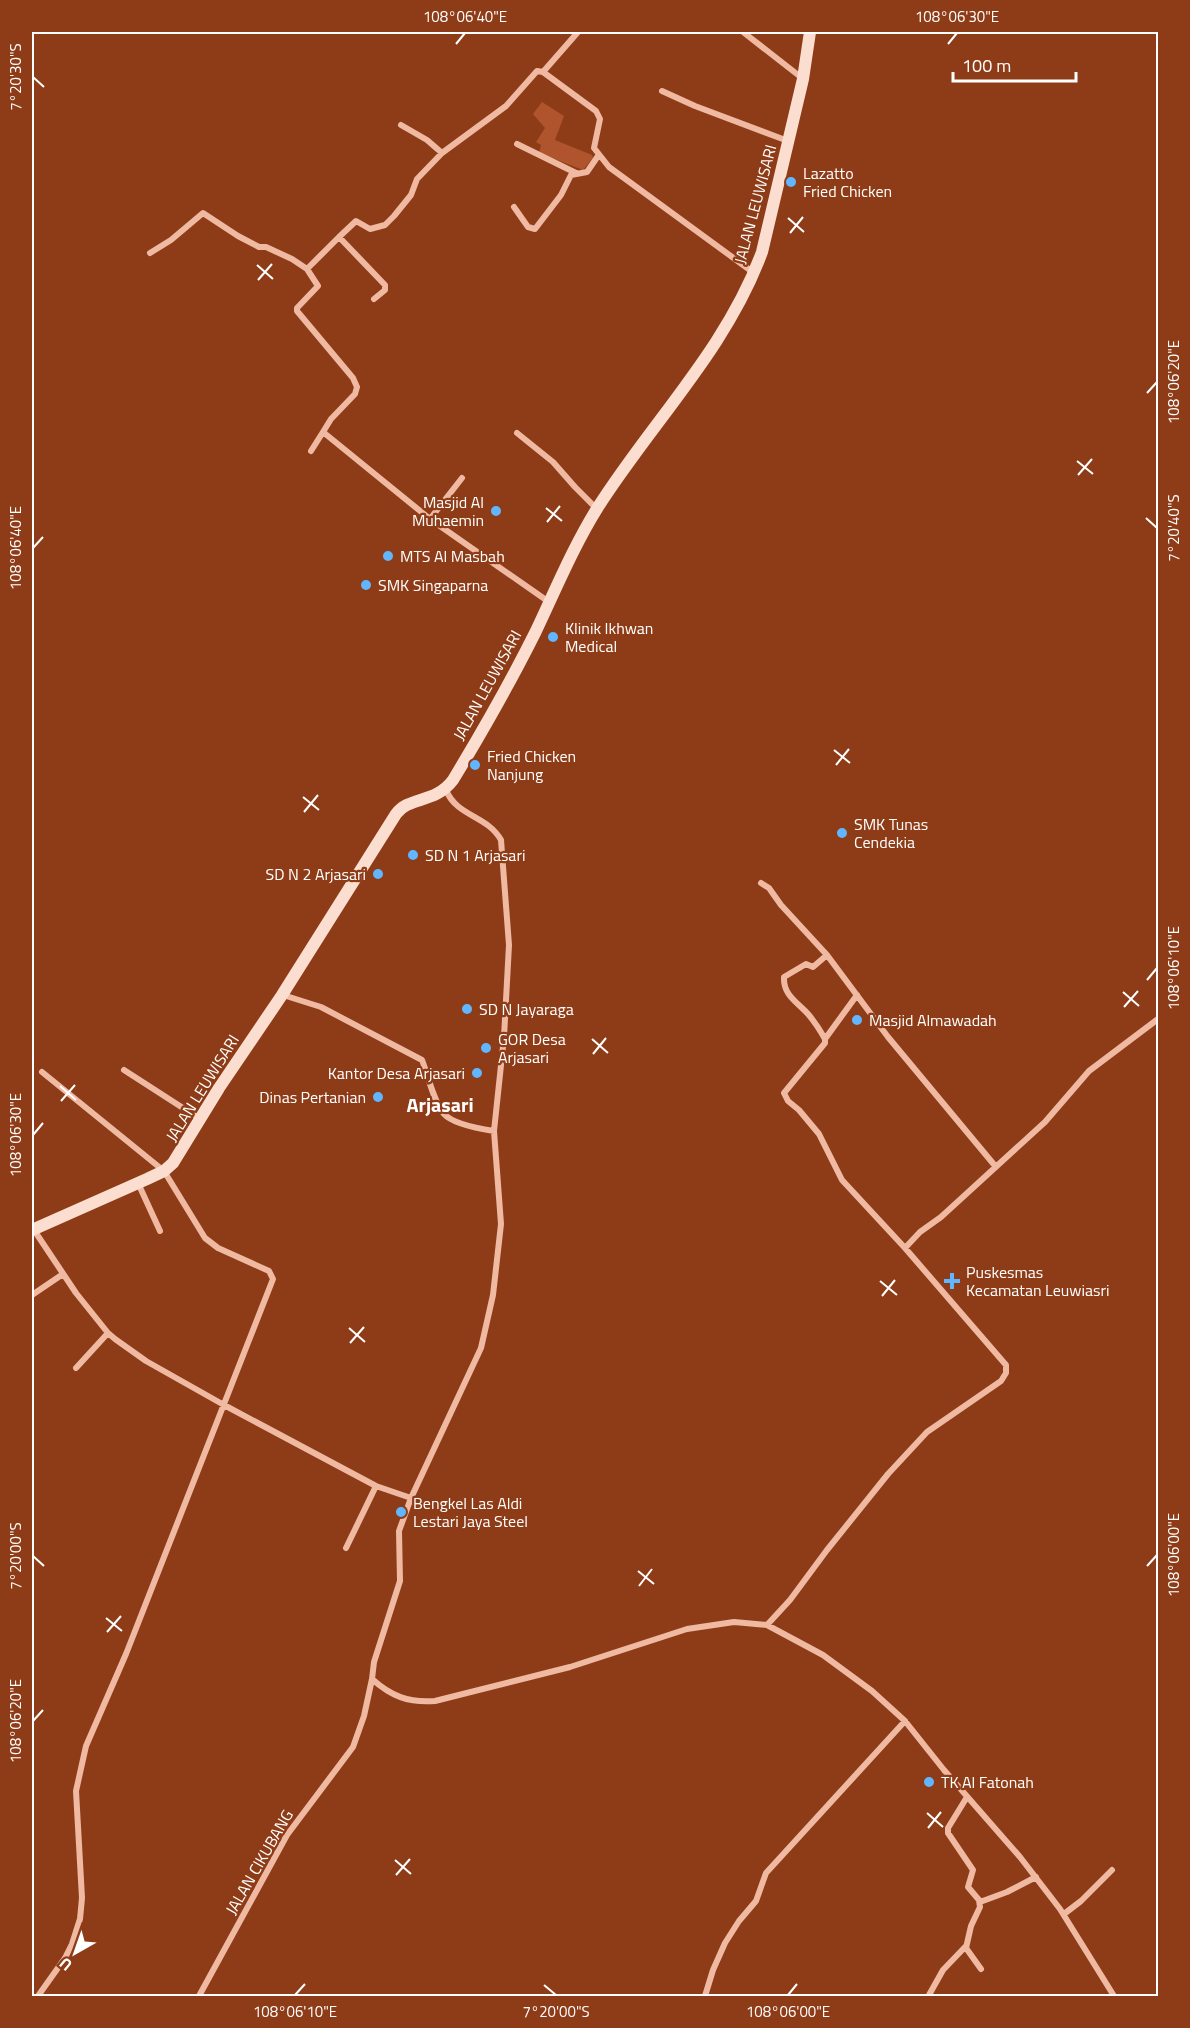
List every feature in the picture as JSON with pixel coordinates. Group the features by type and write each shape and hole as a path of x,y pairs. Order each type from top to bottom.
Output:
{"main road":[{"name":"JALAN LEUWISARI","path":"32,1229 164,1171 177,1159 219,1088 282,995 400,808 438,795 446,789 495,708 597,509 650,432 705,360 723,332 754,273 762,252 803,79 810,32"}],"street":[{"path":"543,72 578,32"},
{"path":"743,32 803,79"},
{"path":"307,269 356,221 370,229 385,225 405,204 417,179 442,153 506,106 537,71 543,72 596,111 600,119 594,148 598,156 609,167 754,273"},
{"path":"662,92 788,141"},
{"path":"401,125 427,140 442,153"},
{"path":"517,144 576,173 587,172 598,156"},
{"path":"514,207 528,227 535,229 561,195 570,178 576,173"},
{"path":"150,253 171,240 203,213 238,236 259,247 266,247 292,259 307,269 318,286 297,310 353,378 357,387 355,394 331,419 311,451"},
{"path":"339,237 385,285 385,290 374,299"},
{"path":"323,432 430,519 549,602"},
{"path":"517,433 553,462 597,509"},
{"path":"430,519 462,478"},
{"name":"JALAN CIKUBANG","path":"199,1996 287,1835 353,1747 364,1716 374,1662 400,1581 399,1532 411,1498 470,1374 486,1334 500,1237 494,1131 504,1037 509,945 501,840 493,828 455,806 446,789"},
{"path":"761,883 769,888 781,905 827,955 888,1037 996,1167"},
{"path":"825,1039 807,1013 790,997 783,980 801,965 806,964 813,967 827,955"},
{"path":"282,995 330,1011 422,1060 438,1103 446,1116 479,1129 494,1131"},
{"path":"767,1625 790,1600 888,1474 927,1432 1001,1381 1006,1373 1006,1365 997,1353 842,1180 819,1134 799,1110 788,1101 784,1093 825,1043 825,1039 857,995"},
{"path":"905,1248 920,1232 941,1217 1045,1122 1089,1071 1158,1019"},
{"path":"124,1070 200,1119"},
{"path":"38,1996 65,1958 80,1919 82,1898 76,1791 86,1746 129,1645 272,1284 269,1271 218,1248 205,1238 164,1171 42,1072"},
{"path":"138,1183 160,1231"},
{"path":"32,1229 108,1333 146,1361 376,1486 411,1498"},
{"path":"32,1295 63,1274"},
{"path":"76,1368 108,1333"},
{"path":"346,1548 376,1486"},
{"path":"372,1679 399,1698 422,1702 435,1701 570,1667 687,1629 734,1622 767,1625 823,1654 872,1691 905,1721 1036,1877 1064,1914 1114,1996"},
{"path":"705,1996 725,1943 756,1901 765,1873 905,1721"},
{"path":"967,1797 948,1828 948,1833 973,1869 968,1887 980,1902 981,1907 970,1926 966,1946 968,1953 981,1969"},
{"path":"1064,1914 1081,1901 1112,1870"},
{"path":"980,1902 1007,1892 1036,1877"},
{"path":"929,1995 943,1970 966,1946"}],"shaded area":[{"path":"542,102 564,116 555,140 592,155 593,158 583,170 539,153 541,145 536,142 545,128 533,114"}],"place":[{"name":"Lazatto Fried Chicken","path":"791,182"},
{"name":"Masjid Al Muhaemin","path":"496,511"},
{"name":"MTS Al Masbah","path":"388,556"},
{"name":"SMK Singaparna","path":"366,585"},
{"name":"Klinik Ikhwan Medical","path":"553,637"},
{"name":"Fried Chicken Nanjung","path":"475,765"},
{"name":"SMK Tunas Cendekia","path":"842,833"},
{"name":"SD N 1 Arjasari","path":"413,855"},
{"name":"SD N 2 Arjasari","path":"378,874"},
{"name":"SD N Jayaraga","path":"467,1009"},
{"name":"Masjid Almawadah","path":"857,1020"},
{"name":"GOR Desa Arjasari","path":"486,1048"},
{"name":"Kantor Desa Arjasari","path":"477,1073"},
{"name":"Dinas Pertanian","path":"378,1097"},
{"name":"Puskesmas Kecamatan Leuwiasri","path":"952,1281"},
{"name":"Bengkel Las Aldi Lestari Jaya Steel","path":"401,1512"},
{"name":"TK Al Fatonah","path":"929,1782"}],"district":[{"name":"Arjasari","path":"440,1104"}]}
